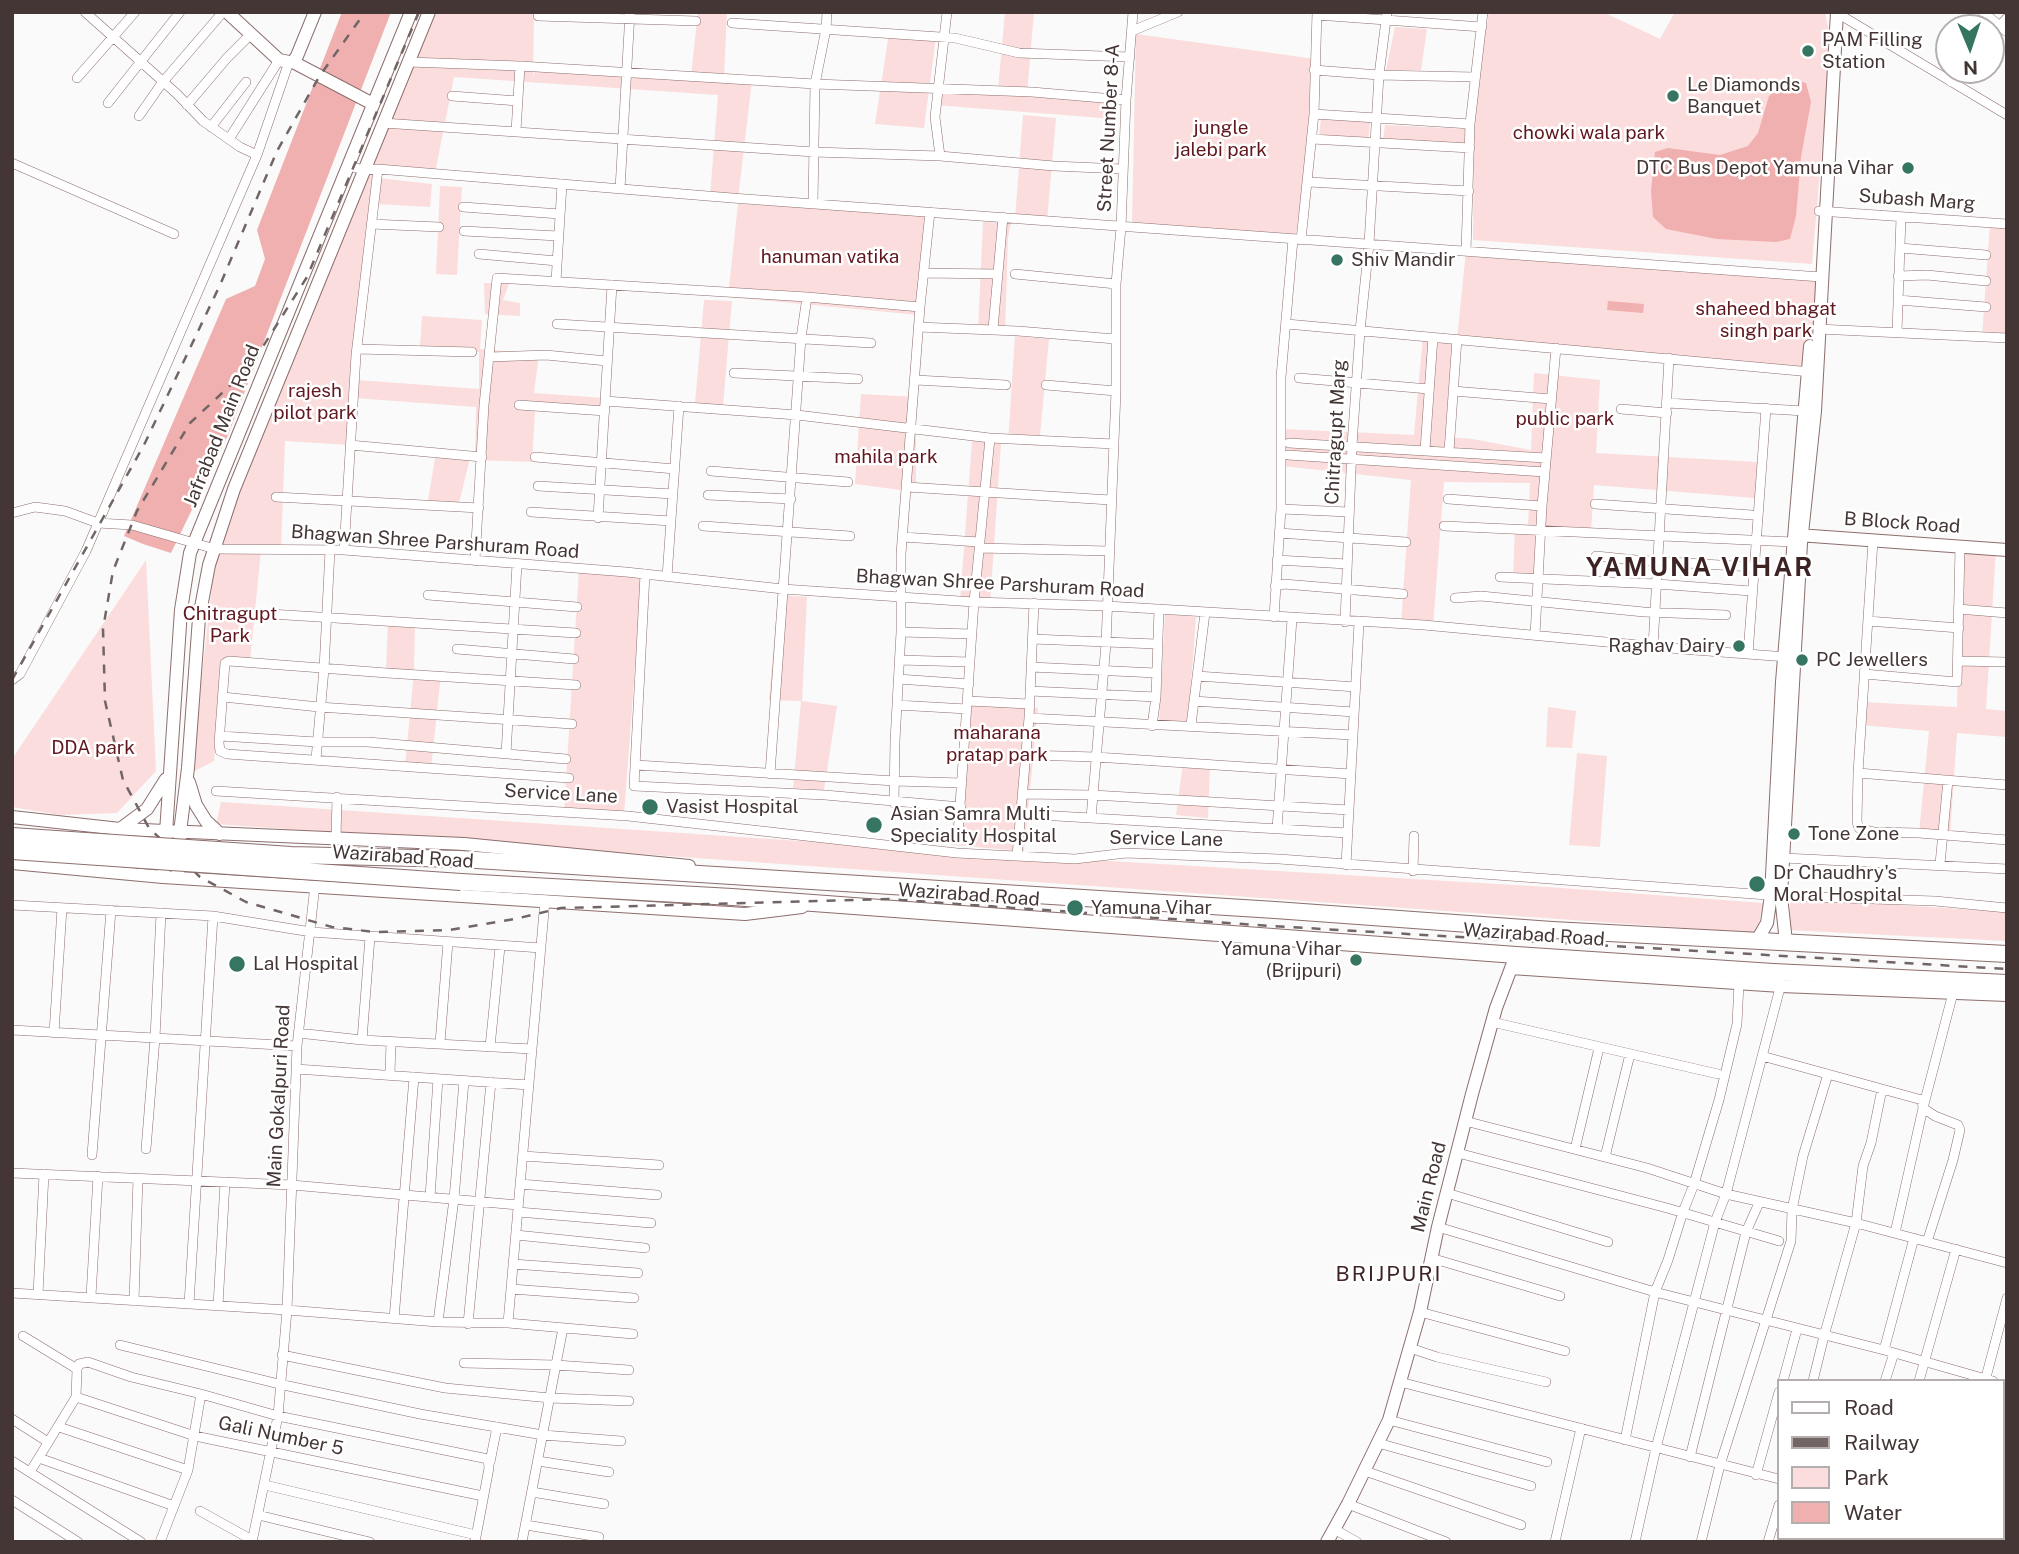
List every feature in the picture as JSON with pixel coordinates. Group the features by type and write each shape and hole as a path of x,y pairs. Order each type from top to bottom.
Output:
{"highway":[{"name":"Wazirabad Road","path":"12,836 291,855 460,859 1756,942 2007,954"},
{"name":"Wazirabad Road","path":"12,851 461,882 732,897 1514,962 1783,979 2007,983"}],"main road":[{"path":"225,12 250,35 287,61 373,104"},
{"path":"287,61 316,12"},
{"name":"Jafrabad Main Road","path":"163,877 181,611 190,553 411,12"},
{"name":"Jafrabad Main Road","path":"178,877 199,618 209,565 234,489 429,12"},
{"path":"1786,943 1776,896 1783,768 1805,411 1818,329 1831,40 1837,13"},
{"path":"1797,537 1819,277"},
{"name":"B Block Road","path":"1797,537 2007,550"},
{"path":"120,829 135,820 158,795 170,762"},
{"path":"188,768 196,805 206,821 220,834"},
{"path":"1756,942 1767,923 1776,896 1784,858 1783,768"},
{"path":"12,817 120,829 478,845 766,873 823,882"},
{"path":"352,888 361,879 364,865 358,840"},
{"path":"12,863 163,877 745,914 827,905"},
{"path":"1514,962 1739,983 1783,979 2007,995"},
{"name":"Main Road","path":"1327,1542 1389,1420 1420,1312 1438,1227 1492,1022 1514,962"}],"street":[{"path":"77,78 135,12"},
{"path":"108,103 180,12"},
{"path":"139,116 162,83 225,12"},
{"path":"813,203 815,84 827,12"},
{"path":"940,156 935,117 947,12"},
{"name":"Street Number 8-A","path":"1091,818 1106,644 1116,391 1116,285 1133,12"},
{"path":"1132,30 1178,12"},
{"path":"1466,251 1470,124 1483,12"},
{"path":"1837,13 1853,17 1935,71"},
{"path":"89,14 211,127 257,155"},
{"path":"1273,617 1281,509 1281,377 1297,239 1309,182 1317,14 1386,16 1482,27"},
{"path":"538,16 630,16 696,21"},
{"path":"620,189 630,16"},
{"name":"Chitragupt Marg","path":"1345,622 1356,383 1369,244 1379,75 1386,16"},
{"path":"732,23 946,37 1019,53 1130,57"},
{"path":"187,105 250,35"},
{"path":"229,139 287,61"},
{"path":"12,680 20,674 86,551 257,155 287,61"},
{"path":"409,62 815,84 1032,92 1126,100"},
{"path":"516,131 520,66"},
{"path":"1314,69 1379,75 1475,77"},
{"path":"211,127 246,82"},
{"path":"1955,84 2005,111"},
{"path":"452,96 518,101"},
{"path":"1314,114 1470,124"},
{"path":"383,123 814,152 940,156 1122,169"},
{"path":"1312,139 1470,148"},
{"path":"12,163 174,233"},
{"path":"348,166 364,170 1819,277"},
{"path":"344,550 357,349 378,169"},
{"path":"1309,182 1469,191"},
{"path":"556,281 562,184"},
{"path":"463,206 560,214"},
{"name":"Subash Marg","path":"1822,211 2007,224"},
{"path":"894,803 903,537 918,327 930,212"},
{"path":"1897,332 1901,217"},
{"path":"992,329 1003,218"},
{"path":"372,224 439,228"},
{"path":"464,230 558,236"},
{"path":"1900,248 1986,255"},
{"path":"479,254 557,261"},
{"path":"924,273 998,274"},
{"path":"1015,274 1116,285"},
{"path":"1898,276 1927,275 1986,281"},
{"path":"475,561 497,278 807,297 920,307"},
{"path":"598,518 612,285"},
{"path":"770,774 801,338 807,297"},
{"path":"1898,300 1986,307"},
{"path":"557,324 871,343"},
{"path":"1287,324 1812,372"},
{"path":"918,327 992,329 1115,339"},
{"path":"1818,329 2007,338"},
{"path":"1425,450 1433,337"},
{"path":"1448,452 1457,340"},
{"path":"1535,635 1542,506 1556,348"},
{"path":"357,349 472,352"},
{"path":"489,357 547,355 607,361"},
{"path":"1653,647 1669,358"},
{"path":"734,373 858,379"},
{"path":"1299,378 1429,389"},
{"path":"916,380 1006,385"},
{"path":"1046,386 1116,391"},
{"path":"1453,391 1551,398"},
{"path":"519,405 679,406 797,415 990,438 1114,444"},
{"path":"667,577 679,406"},
{"path":"1748,654 1766,408"},
{"path":"1621,409 1766,408 1805,411"},
{"path":"958,834 974,602 990,438"},
{"path":"1289,443 1546,458"},
{"path":"350,445 482,457"},
{"path":"1288,455 1545,472"},
{"path":"535,457 675,469"},
{"path":"711,471 848,482"},
{"path":"538,486 673,494"},
{"path":"907,487 1110,500"},
{"path":"708,495 791,499"},
{"path":"276,497 479,508"},
{"path":"1448,499 1542,506"},
{"path":"1595,504 1752,515"},
{"path":"12,513 35,507 65,511 98,523 132,525 215,550"},
{"path":"1281,509 1349,512"},
{"path":"531,512 671,522"},
{"path":"703,526 850,536"},
{"path":"1444,526 1756,540 1797,537"},
{"path":"1279,533 1406,542"},
{"path":"903,537 979,545 1109,551"},
{"path":"1874,541 1858,773 1859,828 1874,832 2007,839"},
{"path":"1864,674 1957,682 1960,547"},
{"name":"Bhagwan Shree Parshuram Road","path":"215,550 344,550 901,598 1107,606 1424,625 1790,657"},
{"path":"316,759 330,550"},
{"path":"1596,555 1753,567"},
{"path":"1277,560 1347,564"},
{"path":"506,754 517,564"},
{"path":"645,574 634,786 824,795 961,807"},
{"path":"1500,577 1751,591"},
{"path":"1275,586 1284,584 1403,594"},
{"path":"428,595 577,607"},
{"path":"1455,598 1481,596 1537,603 1726,615"},
{"path":"1017,856 1029,718 1034,603"},
{"path":"1152,726 1156,697 1159,609"},
{"path":"1958,609 2007,613"},
{"path":"254,613 576,633"},
{"path":"1191,725 1205,613"},
{"path":"1277,829 1292,618"},
{"path":"1868,621 1959,628"},
{"path":"1346,865 1359,623"},
{"path":"901,632 972,634"},
{"path":"1032,639 1156,644"},
{"path":"457,649 574,659"},
{"path":"899,660 970,662"},
{"path":"569,778 227,754 220,751 220,736 227,661 576,685"},
{"path":"1958,661 2007,662"},
{"path":"1031,667 1156,673"},
{"path":"1197,676 1356,687"},
{"path":"898,679 969,684"},
{"path":"1030,691 1156,697"},
{"path":"223,697 319,707 572,724"},
{"path":"1194,701 1354,712"},
{"path":"897,705 1029,704"},
{"path":"1029,718 1353,735"},
{"path":"220,736 368,742 566,759"},
{"path":"1026,755 1351,774"},
{"path":"636,765 895,782 962,783"},
{"path":"1858,773 2007,785"},
{"path":"1940,864 1948,780"},
{"name":"Service Lane","path":"216,790 628,816 943,852 1075,859 1126,853 1279,859 1776,896 1934,901 2007,908"},
{"path":"1023,794 1093,795 1349,810"},
{"path":"336,839 337,797"},
{"path":"1022,814 1348,833"},
{"path":"1413,871 1414,836"},
{"path":"1784,858 2007,869"},
{"name":"Main Gokalpuri Road","path":"252,1541 278,1416 287,1310 297,1046 315,886"},
{"path":"508,1323 545,900"},
{"path":"12,905 213,916 311,932 541,948"},
{"path":"54,1033 62,908"},
{"path":"92,1155 111,910"},
{"path":"146,1149 161,913"},
{"path":"189,1304 213,916"},
{"path":"362,1040 370,937"},
{"path":"440,1042 447,942"},
{"path":"490,1047 500,947"},
{"path":"1635,1542 1694,1301 1715,1222 1726,1194 1783,979"},
{"path":"1625,1440 1655,1292 1694,1184 1719,1100 1737,1024 1739,983"},
{"path":"1895,1233 1923,1108 1953,993"},
{"path":"1492,1022 1718,1074"},
{"path":"12,1030 297,1046"},
{"path":"298,1033 362,1040 440,1042 532,1049"},
{"path":"390,1075 391,1041"},
{"path":"1575,1149 1599,1048"},
{"path":"1605,1157 1630,1054"},
{"path":"1762,1056 1922,1100 1923,1108 1958,1125 1960,1129 1953,1160 1927,1242"},
{"path":"296,1069 529,1085"},
{"path":"1701,1542 1720,1465 1791,1241 1793,1210 1803,1156 1828,1074"},
{"path":"394,1319 414,1077"},
{"path":"430,1197 438,1079"},
{"path":"438,1322 454,1199 464,1080"},
{"path":"468,1324 491,1082"},
{"path":"1813,1379 1857,1223 1863,1166 1871,1143 1882,1089"},
{"path":"1465,1121 1605,1157 1759,1203 1857,1223 2007,1263"},
{"path":"1458,1153 1682,1212 1779,1241"},
{"path":"523,1156 659,1165"},
{"path":"12,1173 292,1185 454,1199 518,1209 651,1223"},
{"path":"38,1294 44,1174"},
{"path":"91,1296 98,1176"},
{"path":"134,1301 138,1178"},
{"path":"218,1306 225,1182"},
{"path":"520,1184 657,1195"},
{"path":"1447,1193 1608,1242"},
{"path":"1690,1457 1746,1232 1759,1203"},
{"path":"1438,1227 1655,1292 1889,1351 1985,1379"},
{"path":"516,1236 645,1248"},
{"path":"1885,1379 1914,1238"},
{"path":"1920,1379 1956,1250"},
{"path":"1432,1258 1560,1296"},
{"path":"513,1264 638,1273"},
{"path":"511,1289 634,1298"},
{"path":"12,1293 91,1296 468,1324 508,1323 633,1334"},
{"path":"1988,1379 2007,1298"},
{"path":"1420,1312 1565,1351"},
{"path":"523,1542 563,1328"},
{"path":"1784,1379 1797,1329"},
{"path":"23,1336 77,1369"},
{"path":"120,1345 279,1384 497,1427 543,1435 621,1441"},
{"path":"1410,1348 1437,1357 1546,1382"},
{"path":"282,1354 445,1388 550,1398 629,1401"},
{"path":"30,1472 76,1397 79,1364 88,1362 131,1377 278,1416 484,1458 490,1462"},
{"path":"464,1363 629,1370"},
{"path":"1400,1382 1778,1479"},
{"path":"160,1542 188,1470 201,1394"},
{"path":"1756,1475 1778,1396"},
{"name":"Gali Number 5","path":"76,1397 195,1436 483,1496"},
{"path":"12,1419 48,1442"},
{"path":"1389,1420 1547,1462"},
{"path":"59,1427 188,1470"},
{"path":"265,1485 476,1538 497,1427"},
{"path":"1555,1542 1581,1428"},
{"path":"1378,1444 1531,1486"},
{"path":"39,1458 174,1506"},
{"path":"12,1461 141,1542"},
{"path":"538,1461 609,1472"},
{"path":"1365,1471 1521,1525"},
{"path":"532,1492 604,1504"},
{"path":"12,1500 78,1542"},
{"path":"1348,1504 1446,1542"},
{"path":"1768,1542 1778,1508"},
{"path":"200,1511 252,1541"},
{"path":"258,1515 370,1542"},
{"path":"526,1525 599,1537"},
{"path":"1334,1529 1357,1542"}],"green space":[{"path":"431,12 534,12 533,77 536,67 691,76 698,12 727,12 724,78 752,80 738,199 710,197 718,95 454,77 435,173 378,170 378,178 432,184 430,207 375,204 357,380 479,389 479,352 420,346 422,316 482,320 480,349 539,354 534,393 605,398 601,413 535,411 532,462 475,460 476,407 355,398 350,445 285,441 281,550 261,550 250,661 224,660 214,761 191,773 216,550"},
{"path":"1005,12 1034,12 1027,94 1116,99 1115,119 935,105 937,88 998,90"},
{"name":"chowki wala park","path":"1489,12 1603,12 1660,39 1675,12 1825,12 1831,42 1812,264 1473,240 1474,96"},
{"path":"1395,27 1427,29 1421,70 1386,70"},
{"path":"889,33 936,37 924,128 875,124"},
{"name":"jungle jalebi park","path":"1136,34 1315,59 1310,69 1310,129 1296,235 1132,224"},
{"path":"1023,115 1056,118 1047,221 1015,218"},
{"path":"1321,118 1370,122 1368,142 1319,137"},
{"path":"1385,125 1466,129 1464,147 1383,141"},
{"path":"440,186 462,187 457,275 436,274"},
{"name":"hanuman vatika","path":"738,204 831,207 925,216 919,315 728,297"},
{"path":"983,222 1011,223 1008,237 1005,336 978,331"},
{"path":"1990,223 2007,224 2007,338 1982,337"},
{"path":"1466,251 1820,277 1817,371 1457,340 1447,437 1531,450 1534,373 1600,380 1596,453 1758,462 1755,498 1594,485 1591,532 1539,529 1533,580 1513,578 1515,526 1528,527 1530,483 1444,482 1433,627 1401,624 1411,480 1282,466 1282,429 1414,435 1423,336 1457,339"},
{"path":"484,283 509,284 503,300 520,303 520,316 485,314"},
{"path":"704,300 732,301 723,405 695,404"},
{"path":"1015,336 1049,339 1039,446 1008,443"},
{"name":"mahila park","path":"861,394 916,397 916,492 855,484"},
{"path":"972,441 1001,443 990,604 960,601"},
{"path":"436,452 471,454 459,503 428,501"},
{"path":"1960,547 1996,549 1986,709 2007,711 2007,737 1957,733 1950,836 1919,833 1929,731 1861,725 1862,702 1957,707"},
{"name":"DDA park","path":"146,560 156,771 117,813 60,815 12,807 12,759"},
{"path":"579,568 642,573 624,815 564,812"},
{"path":"778,595 807,597 802,701 837,706 824,790 793,788 801,701 769,700"},
{"path":"1165,614 1196,617 1188,724 1159,724"},
{"path":"388,621 415,623 414,672 386,670"},
{"path":"414,672 441,674 431,768 405,766"},
{"name":"maharana pratap park","path":"964,699 1038,708 1024,851 951,845"},
{"path":"1548,707 1576,711 1572,748 1546,747"},
{"path":"1577,753 1607,756 1600,847 1569,845"},
{"path":"1183,763 1210,766 1208,818 1176,815"},
{"path":"221,802 1763,903 1757,933 216,824"},
{"path":"1791,898 2007,912 2007,941 1787,930"}],"water":[{"path":"342,12 391,12 228,435 171,553 143,544 124,536 226,299 255,286 265,259 257,230"},
{"path":"1790,79 1806,83 1811,102 1801,157 1796,216 1790,239 1776,242 1717,239 1666,229 1653,217 1651,191 1655,152 1668,148 1720,155 1748,146 1758,133 1769,96"},
{"path":"1608,301 1644,304 1643,313 1607,310"}],"railway":[{"path":"12,680 144,445 220,285 277,151 319,77 365,12"},
{"path":"419,12 307,277 250,367 190,423 137,511 113,571 103,629 105,701 123,780 149,828 200,877 246,902 332,927 375,932 450,930 561,908 889,899 1271,926 2007,969"}],"place":[{"name":"PAM Filling Station","path":"1808,51"},
{"name":"Le Diamonds Banquet","path":"1673,96"},
{"name":"DTC Bus Depot Yamuna Vihar","path":"1908,168"},
{"name":"Shiv Mandir","path":"1337,260"},
{"name":"Raghav Dairy","path":"1739,646"},
{"name":"PC Jewellers","path":"1802,660"},
{"name":"Vasist Hospital","path":"650,807"},
{"name":"Asian Samra Multi Speciality Hospital","path":"874,825"},
{"name":"Tone Zone","path":"1794,834"},
{"name":"Dr Chaudhry's Moral Hospital","path":"1757,884"},
{"name":"Yamuna Vihar","path":"1075,908"},
{"name":"Yamuna Vihar (Brijpuri)","path":"1356,960"},
{"name":"Lal Hospital","path":"237,964"}],"district":[{"name":"YAMUNA VIHAR","path":"1700,568"},
{"name":"BRIJPURI","path":"1389,1275"}],"park label":[{"name":"shaheed bhagat singh park","path":"1766,320"},
{"name":"rajesh pilot park","path":"315,402"},
{"name":"public park","path":"1565,419"},
{"name":"Chitragupt Park","path":"230,625"}]}
